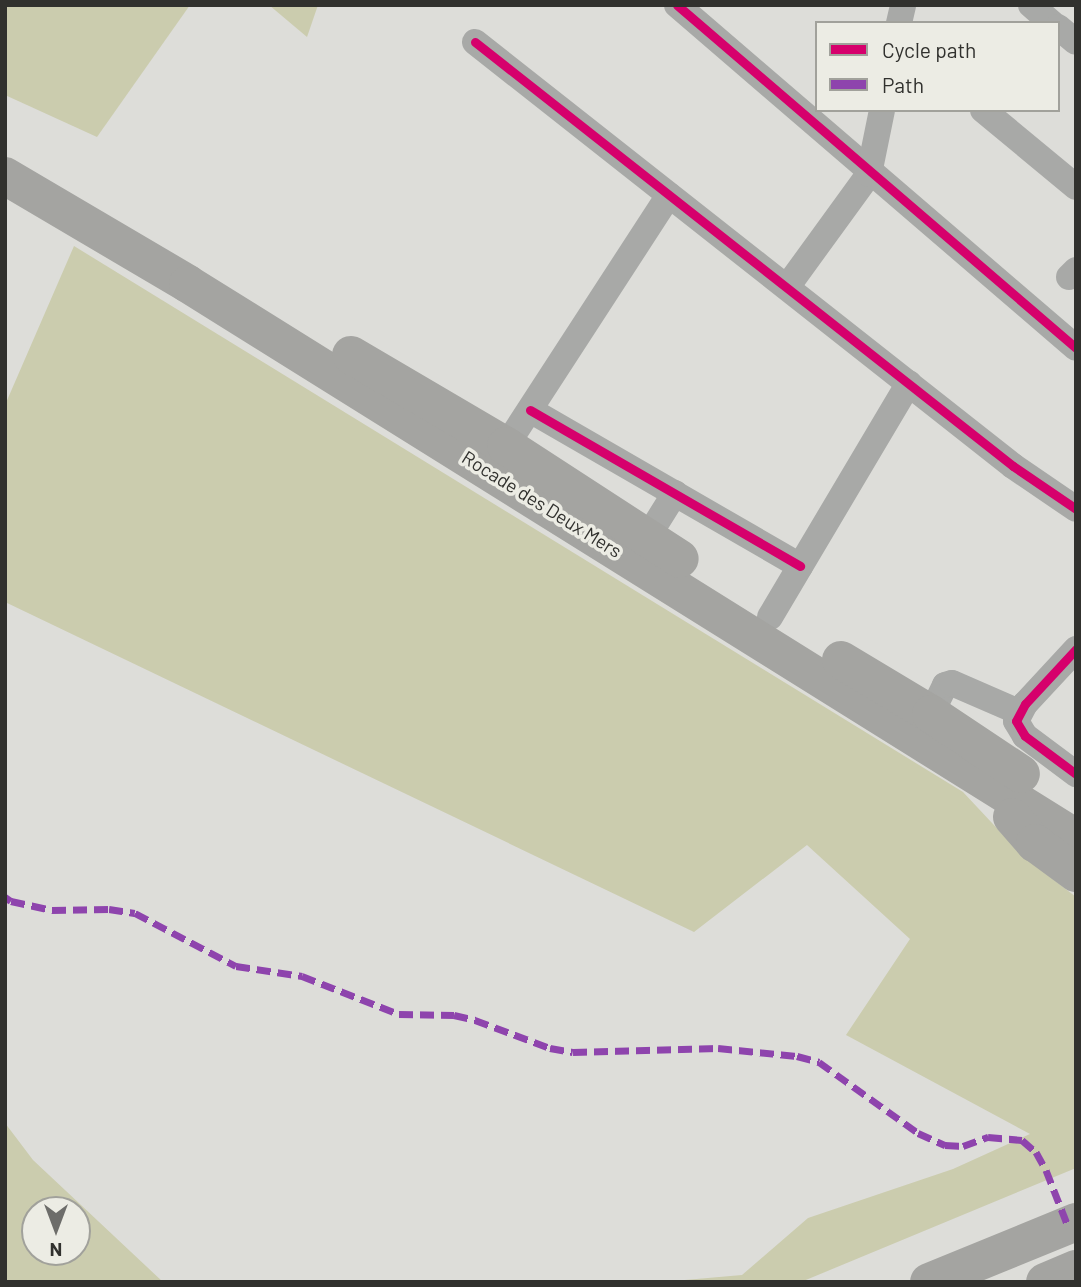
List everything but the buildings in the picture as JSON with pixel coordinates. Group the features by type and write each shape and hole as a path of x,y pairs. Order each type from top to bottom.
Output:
{"highway":[{"name":"Rocade des Deux Mers","path":"5,151 85,192 328,342 506,446 770,617 931,714 1076,809"},
{"name":"Rocade des Deux Mers","path":"5,176 200,291 1076,838"},
{"path":"979,778 1035,843 1076,873"},
{"path":"929,1282 1076,1222"},
{"path":"1045,1282 1076,1269"}],"street":[{"path":"677,5 869,174 1076,348"},
{"path":"1031,5 1050,21"},
{"path":"1060,29 1076,41"},
{"path":"475,42 1013,466 1076,509"},
{"path":"787,287 869,174 881,112"},
{"path":"985,112 1076,187"},
{"path":"506,446 669,195"},
{"path":"770,617 909,383"},
{"path":"530,410 800,566"},
{"path":"647,538 675,493"},
{"path":"1076,649 1019,712 1016,721 1025,737 1076,774"},
{"path":"931,714 945,685 952,683 1019,712"}],"green space":[{"path":"5,5 190,5 97,137 5,95"},
{"path":"269,5 318,5 307,37"},
{"path":"74,246 963,792 1023,856 1076,897 1076,1168 801,1282 662,1282 742,1275 808,1218 953,1169 1030,1134 846,1035 910,939 807,845 694,932 5,602 5,405"},
{"path":"5,1123 33,1160 71,1196 21,1196 21,1266 91,1266 91,1214 163,1282 5,1282"}],"marked path":[{"path":"5,897 11,901 52,910 109,909 135,913 236,966 302,976 399,1014 454,1015 475,1020 550,1048 573,1052 718,1048 797,1056 819,1062 918,1133 945,1145 963,1146 988,1137 1022,1140 1036,1152 1046,1170 1068,1226"}],"cycle path":[{"path":"677,5 1076,348"},
{"path":"475,42 1013,466 1076,509"},
{"path":"530,410 800,566"},
{"path":"1076,649 1025,704 1016,721 1025,736 1076,774"}]}
